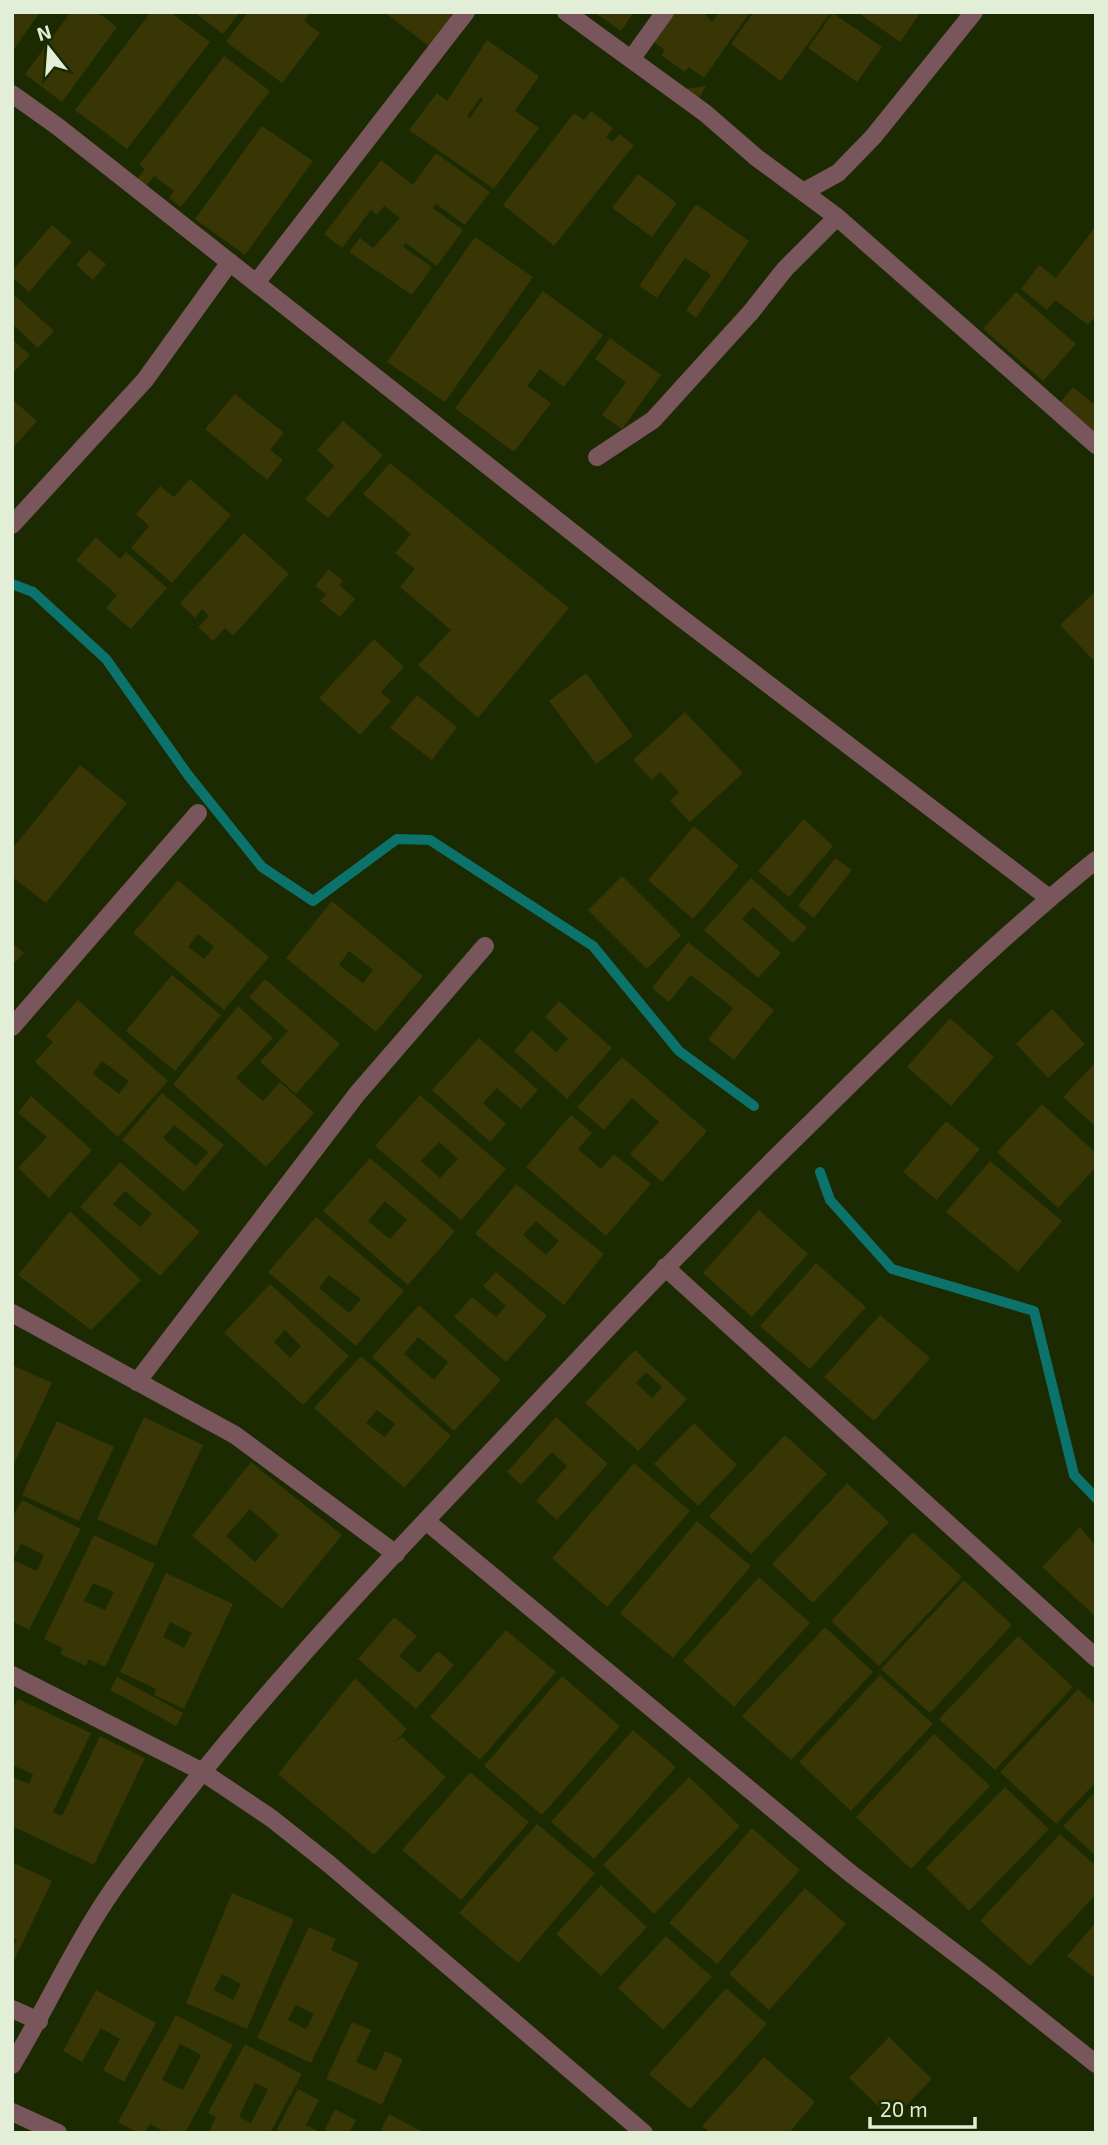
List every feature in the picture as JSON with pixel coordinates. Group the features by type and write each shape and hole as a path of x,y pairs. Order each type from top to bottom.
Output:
{"street":[{"path":"256,283 466,12"},
{"path":"566,12 705,113 757,158 837,217 1096,445"},
{"path":"632,58 666,12"},
{"path":"805,191 838,173 873,137 974,12"},
{"path":"12,94 230,262 672,611 1049,898"},
{"path":"597,457 653,419 751,312 785,269 837,217"},
{"path":"12,525 145,380 230,262"},
{"path":"12,1027 198,813"},
{"path":"12,2065 39,2021 87,1929 201,1771 396,1554 665,1267 765,1166 935,999 1096,860"},
{"path":"137,1382 349,1104 485,946"},
{"path":"665,1267 1096,1658"},
{"path":"12,1313 235,1435 396,1554"},
{"path":"426,1521 850,1873 1096,2064"},
{"path":"12,1675 201,1771 271,1818 329,1864 644,2133"},
{"path":"12,2009 39,2021"},
{"path":"12,2112 58,2133"}],"building":[{"path":"12,12 40,12 12,52"},
{"path":"71,12 97,12 117,27 62,102 25,74"},
{"path":"151,12 170,12 210,42 127,149 75,110"},
{"path":"194,12 240,12 223,34"},
{"path":"248,12 310,12 304,21 320,33 282,83 226,42"},
{"path":"384,12 455,12 430,47"},
{"path":"594,12 634,12 621,31"},
{"path":"672,12 703,12 712,22 719,12 750,12 704,78 689,67 685,72 661,55 665,50 652,41"},
{"path":"754,12 831,12 781,81 731,44"},
{"path":"857,12 921,12 900,42"},
{"path":"833,13 882,47 857,82 808,48"},
{"path":"487,40 539,76 515,111 539,128 494,189 409,130 437,93 447,101","holes":["481,97 483,99 470,118 467,116"]},
{"path":"224,56 270,91 181,207 169,198 174,191 154,176 144,189 135,182 145,169 139,165"},
{"path":"706,86 694,108 669,91"},
{"path":"591,111 613,128 606,137 613,142 619,134 634,145 554,246 503,205 574,113 584,120"},
{"path":"262,126 313,161 245,255 195,219"},
{"path":"436,153 490,192 465,225 436,204 433,208 463,230 437,266 406,243 403,247 432,267 412,295 349,252 360,238 373,248 400,218 384,206 377,215 371,210 342,248 324,234 381,160 413,185"},
{"path":"638,174 677,203 652,237 612,208"},
{"path":"696,204 749,241 696,318 686,310 711,275 685,258 657,298 639,286"},
{"path":"52,225 72,242 29,292 12,277 12,271"},
{"path":"1096,226 1096,315 1088,325 1055,300 1047,310 1021,289 1039,265 1056,278"},
{"path":"475,237 533,277 445,402 387,362"},
{"path":"89,250 106,264 93,280 76,265"},
{"path":"543,291 603,335 564,387 540,369 527,386 551,403 514,452 455,408"},
{"path":"1016,292 1076,344 1043,381 983,329"},
{"path":"12,293 54,331 38,348 12,324"},
{"path":"610,338 661,375 622,429 602,415 626,382 595,359"},
{"path":"12,339 30,355 12,374"},
{"path":"1073,387 1096,406 1096,434 1060,403"},
{"path":"235,394 284,433 270,450 283,460 267,480 205,429"},
{"path":"12,399 37,421 12,449"},
{"path":"343,421 383,455 328,518 305,499 334,466 317,450"},
{"path":"390,463 569,608 478,718 418,665 451,630 400,587 415,569 395,553 411,534 363,494"},
{"path":"190,479 231,515 172,583 131,548 149,526 136,514 160,486 174,497"},
{"path":"244,533 289,574 233,636 225,628 213,641 198,627 209,616 202,609 195,618 180,603"},
{"path":"96,537 120,559 126,552 167,588 131,629 106,608 117,595 76,560"},
{"path":"329,569 343,581 339,585 355,599 340,617 320,601 326,594 315,586"},
{"path":"1096,591 1096,663 1060,625"},
{"path":"374,639 404,667 381,692 391,701 360,735 319,698"},
{"path":"586,673 633,736 596,764 549,701"},
{"path":"417,695 457,727 432,760 390,728"},
{"path":"685,712 743,773 690,822 670,801 679,792 660,772 652,780 633,760"},
{"path":"80,765 127,803 46,903 12,877 12,849"},
{"path":"804,819 833,846 789,897 758,871"},
{"path":"694,826 739,866 693,919 648,880"},
{"path":"835,858 852,870 814,918 798,906"},
{"path":"622,876 681,935 647,969 588,910"},
{"path":"751,878 807,928 793,943 753,907 742,919 781,953 758,978 704,930"},
{"path":"178,880 269,957 224,1010 133,933","holes":["198,934 214,947 204,959 188,947"]},
{"path":"332,901 423,976 376,1032 286,958","holes":["349,951 373,970 363,983 339,965"]},
{"path":"688,942 774,1010 734,1060 708,1039 733,1008 691,975 669,1002 652,988"},
{"path":"12,943 24,953 12,965"},
{"path":"172,975 221,1015 175,1071 126,1031"},
{"path":"265,979 340,1044 296,1094 260,1062 288,1031 249,997"},
{"path":"78,1000 168,1081 118,1137 35,1062 53,1042 46,1036","holes":["102,1061 129,1081 119,1094 93,1074"]},
{"path":"559,1001 612,1048 567,1099 514,1051 532,1030 556,1052 568,1039 545,1017"},
{"path":"238,1006 273,1038 236,1078 263,1101 280,1082 314,1113 266,1167 173,1084"},
{"path":"1052,1009 1085,1044 1048,1078 1016,1044"},
{"path":"950,1018 994,1057 951,1106 907,1067"},
{"path":"479,1038 538,1090 521,1109 497,1088 483,1103 506,1124 490,1142 432,1090"},
{"path":"622,1057 707,1131 662,1182 630,1154 659,1122 632,1098 604,1130 577,1107"},
{"path":"1096,1062 1096,1127 1063,1097"},
{"path":"162,1093 224,1145 184,1192 122,1140","holes":["174,1125 208,1152 196,1166 163,1138"]},
{"path":"420,1095 506,1169 461,1220 375,1146","holes":["439,1142 458,1159 440,1178 421,1161"]},
{"path":"31,1096 92,1150 49,1198 18,1168 47,1137 18,1113"},
{"path":"1042,1104 1096,1153 1096,1167 1058,1208 997,1152"},
{"path":"571,1115 592,1133 578,1149 601,1169 614,1154 651,1184 606,1236 526,1167"},
{"path":"946,1121 980,1149 937,1200 903,1172"},
{"path":"370,1158 455,1231 408,1285 323,1211","holes":["385,1201 407,1220 390,1239 368,1221"]},
{"path":"990,1161 1062,1221 1018,1272 946,1212"},
{"path":"120,1162 200,1232 160,1276 80,1207","holes":["125,1191 152,1214 140,1227 113,1204"]},
{"path":"516,1184 604,1254 564,1305 475,1234","holes":["536,1221 559,1241 546,1255 523,1235"]},
{"path":"759,1210 808,1254 752,1317 703,1273"},
{"path":"70,1211 141,1280 91,1330 18,1275"},
{"path":"316,1217 404,1291 356,1346 268,1272","holes":["329,1275 361,1299 349,1313 319,1288"]},
{"path":"816,1263 866,1307 810,1369 760,1326"},
{"path":"496,1272 547,1316 506,1362 454,1317 472,1297 496,1317 506,1306 483,1286"},
{"path":"270,1284 349,1356 303,1405 224,1333","holes":["285,1330 301,1346 290,1358 274,1342"]},
{"path":"419,1305 501,1380 454,1431 372,1357","holes":["418,1337 448,1362 434,1380 404,1354"]},
{"path":"880,1315 930,1358 874,1421 824,1377"},
{"path":"635,1350 687,1399 638,1451 585,1403","holes":["646,1372 662,1387 652,1398 636,1383"]},
{"path":"361,1356 451,1436 404,1488 314,1408","holes":["377,1410 395,1424 385,1437 366,1423"]},
{"path":"12,1365 52,1383 12,1468"},
{"path":"144,1417 203,1445 156,1546 97,1519"},
{"path":"556,1417 608,1464 557,1520 536,1501 567,1466 552,1452 521,1485 507,1472"},
{"path":"57,1421 114,1447 79,1521 22,1495"},
{"path":"694,1423 737,1465 698,1506 654,1464"},
{"path":"785,1435 827,1474 751,1554 709,1516"},
{"path":"251,1462 342,1535 282,1609 192,1536","holes":["250,1509 279,1535 255,1562 226,1536"]},
{"path":"634,1463 690,1511 607,1607 552,1558"},
{"path":"847,1483 889,1522 813,1603 772,1564"},
{"path":"22,1500 81,1529 29,1630 12,1621 12,1518","holes":["21,1544 44,1555 37,1571 13,1560"]},
{"path":"697,1521 751,1566 673,1658 620,1613"},
{"path":"1080,1527 1096,1546 1096,1617 1042,1567"},
{"path":"913,1532 962,1577 879,1666 831,1621"},
{"path":"94,1535 155,1564 105,1667 89,1659 86,1666 60,1654 63,1648 44,1639","holes":["93,1583 114,1592 105,1610 84,1601"]},
{"path":"166,1573 233,1604 184,1709 154,1695 156,1689 120,1672","holes":["170,1622 192,1633 184,1648 163,1637"]},
{"path":"759,1577 810,1623 734,1707 683,1661"},
{"path":"964,1580 1012,1625 930,1713 881,1669"},
{"path":"394,1617 417,1636 399,1656 419,1673 438,1651 454,1665 416,1709 358,1659"},
{"path":"825,1627 873,1672 791,1760 742,1716"},
{"path":"506,1630 556,1672 480,1760 430,1717"},
{"path":"1018,1636 1073,1687 995,1770 939,1719"},
{"path":"880,1675 933,1724 851,1811 799,1762"},
{"path":"562,1676 620,1726 542,1815 484,1766"},
{"path":"117,1677 183,1713 176,1726 110,1690"},
{"path":"355,1678 407,1729 395,1742 402,1737 446,1777 374,1855 278,1774"},
{"path":"1078,1689 1096,1705 1096,1782 1056,1824 1000,1772"},
{"path":"18,1699 91,1733 53,1812 62,1816 100,1736 145,1758 94,1865 12,1826 12,1777 29,1784 33,1774 12,1765 12,1710"},
{"path":"633,1730 676,1767 594,1859 551,1822"},
{"path":"934,1734 990,1786 911,1869 856,1817"},
{"path":"470,1772 529,1822 461,1900 402,1850"},
{"path":"689,1777 740,1826 654,1914 603,1865"},
{"path":"1005,1787 1049,1829 969,1911 926,1868"},
{"path":"1096,1791 1096,1856 1063,1826"},
{"path":"537,1824 595,1873 518,1963 459,1913"},
{"path":"752,1828 800,1870 717,1964 669,1923"},
{"path":"1060,1834 1096,1866 1096,1894 1030,1966 980,1921"},
{"path":"12,1862 52,1881 12,1965 12,1948 17,1940 12,1938"},
{"path":"601,1885 647,1927 601,1976 556,1934"},
{"path":"805,1888 846,1924 769,2010 729,1974"},
{"path":"232,1893 294,1919 247,2029 186,2003","holes":["222,1974 241,1984 233,2000 214,1990"]},
{"path":"1096,1922 1096,1979 1067,1956"},
{"path":"309,1927 336,1939 331,1950 359,1963 311,2063 257,2038","holes":["296,2005 314,2014 306,2029 288,2020"]},
{"path":"666,1936 712,1977 663,2030 618,1988"},
{"path":"726,1988 767,2024 690,2109 649,2074"},
{"path":"96,1990 156,2023 124,2082 103,2070 120,2039 101,2028 82,2062 63,2051"},
{"path":"176,2015 233,2045 185,2133 160,2133 161,2130 150,2124 145,2133 138,2133 118,2122","holes":["180,2044 201,2055 183,2090 162,2080"]},
{"path":"352,2022 371,2030 356,2062 376,2071 385,2051 403,2059 382,2105 326,2079"},
{"path":"889,2037 932,2079 892,2120 849,2078"},
{"path":"245,2044 302,2074 270,2133 208,2133 216,2117 208,2113","holes":["255,2083 268,2089 251,2123 239,2117"]},
{"path":"764,2057 815,2102 789,2133 710,2133 702,2126"},
{"path":"298,2089 319,2100 306,2125 322,2133 275,2133"},
{"path":"335,2109 356,2120 349,2133 323,2133"},
{"path":"389,2114 425,2133 379,2133"}],"waterway":[{"path":"12,584 33,592 106,659 188,775 262,867 313,901 397,839 430,840 593,946 679,1051 754,1106"},
{"path":"820,1172 830,1200 892,1269 1034,1311 1074,1475 1096,1498"}]}
